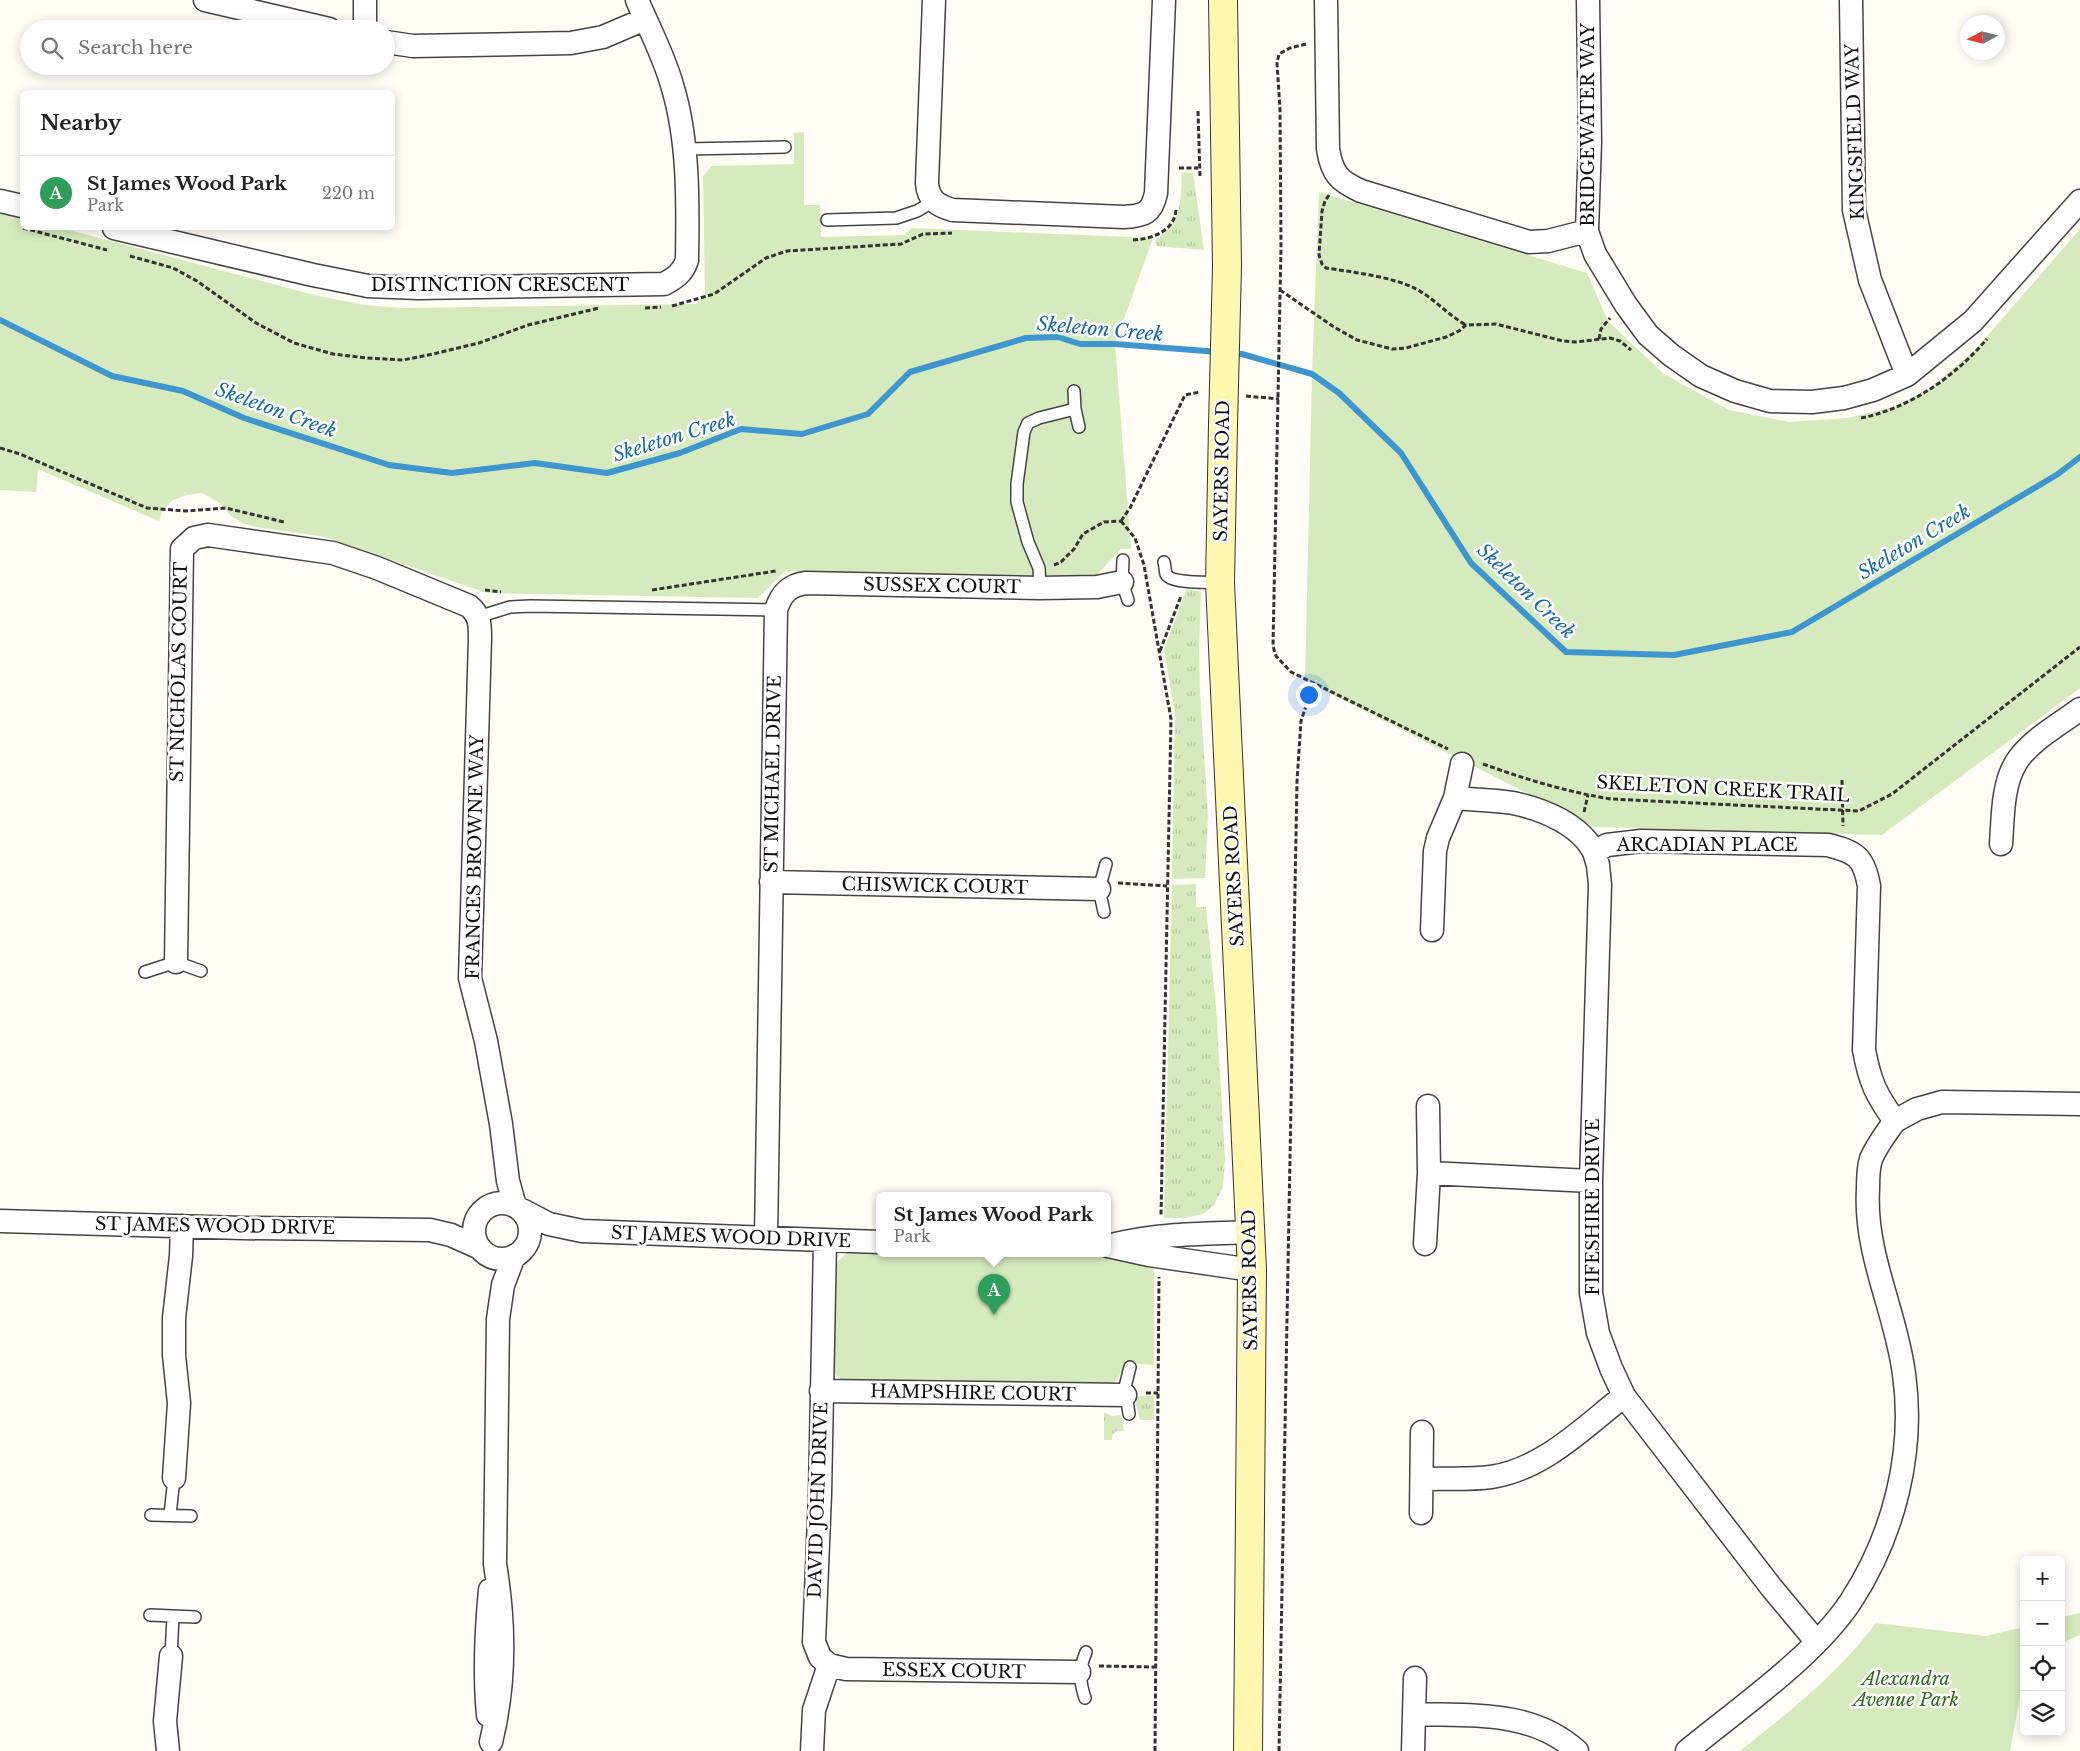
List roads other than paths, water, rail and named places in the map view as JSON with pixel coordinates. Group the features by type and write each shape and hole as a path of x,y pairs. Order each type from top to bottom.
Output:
{"main road":[{"name":"SAYERS ROAD","path":"1224,0 1227,266 1220,583 1252,1270 1248,1751"}],"street":[{"path":"205,0 291,20"},
{"path":"365,0 365,20"},
{"path":"934,0 927,176 928,190 934,201 944,208 953,210 1124,217 1147,212 1154,202 1157,184 1164,0"},
{"path":"1326,0 1328,149 1330,162 1340,179 1361,191 1529,242 1548,241 1587,231"},
{"name":"BRIDGEWATER WAY","path":"1588,0 1590,142 1587,231 1599,261 1626,305 1648,335 1701,376 1735,391 1770,401 1812,402 1844,398 1873,390 1907,375 1973,321 2080,201"},
{"name":"KINGSFIELD WAY","path":"1851,0 1854,210 1870,280 1907,375"},
{"path":"395,43 413,46 571,43 603,37 641,10 672,83 685,149"},
{"name":"DISTINCTION CRESCENT","path":"123,230 346,282 384,287 664,284 680,274 687,260 685,149"},
{"path":"0,201 20,206"},
{"name":"ST NICHOLAS COURT","path":"176,962 182,549 194,538 208,535 333,553 377,568 469,606 475,610 478,617"},
{"name":"SUSSEX COURT","path":"776,610 785,592 794,585 806,583 1040,588 1097,587 1125,591"},
{"name":"ST MICHAEL DRIVE","path":"766,1238 776,610"},
{"name":"FRANCES BROWNE WAY","path":"478,617 480,638 470,978 486,1041 501,1124 503,1154 508,1181 518,1208"},
{"path":"2001,844 2008,780 2017,761 2029,747 2080,709"},
{"path":"1432,930 1435,851 1438,838 1455,798 1465,760"},
{"name":"ARCADIAN PLACE","path":"1455,798 1513,803 1554,816 1588,841 1594,852 1607,845 1641,841 1828,845 1850,852 1866,868 1869,886 1864,1050 1868,1075 1877,1095 1895,1121"},
{"name":"FIFESHIRE DRIVE","path":"1594,852 1598,865 1600,885 1591,1181 1591,1293 1598,1333 1624,1396 1771,1587 1816,1641"},
{"name":"CHISWICK COURT","path":"771,882 1100,886"},
{"path":"1687,1751 1783,1673 1816,1641 1850,1602 1866,1576 1893,1512 1904,1460 1907,1429 1905,1376 1900,1349 1869,1232 1867,1206 1870,1161 1878,1146 1895,1121 1917,1109 1942,1102 2080,1104"},
{"path":"1425,1244 1429,1173 1428,1106"},
{"name":"FRANCES BROWNE WAY","path":"483,1210 499,1181 503,1154"},
{"path":"1429,1173 1591,1181"},
{"path":"491,1746 484,1673 489,1598 495,1564 498,1319 503,1285 518,1254 529,1239 530,1231 529,1224 518,1208 501,1203 483,1210 476,1219 474,1234 483,1251 490,1271 498,1319"},
{"name":"ST JAMES WOOD DRIVE","path":"518,1208 549,1224 582,1231 876,1242"},
{"name":"ST JAMES WOOD DRIVE","path":"430,1230 483,1210"},
{"name":"ST JAMES WOOD DRIVE","path":"0,1221 430,1230 450,1235 483,1251"},
{"path":"174,1478 179,1403 174,1355 174,1318 181,1256 182,1226"},
{"name":"ST JAMES WOOD DRIVE","path":"518,1254 550,1238 582,1231"},
{"path":"1160,1246 1251,1232"},
{"path":"1111,1245 1138,1238 1160,1246 1252,1270"},
{"name":"DAVID JOHN DRIVE","path":"825,1241 820,1494 814,1642 820,1657 829,1665"},
{"path":"483,1251 500,1259 518,1254"},
{"name":"HAMPSHIRE COURT","path":"822,1391 1127,1404"},
{"path":"1422,1479 1491,1477 1517,1471 1550,1454 1624,1396"},
{"path":"1421,1513 1422,1432"},
{"path":"168,1751 165,1721 171,1656"},
{"name":"ESSEX COURT","path":"829,1665 846,1669 1082,1663"},
{"path":"812,1751 816,1704 829,1665"},
{"path":"1414,1751 1416,1678"},
{"path":"1415,1714 1510,1718 1554,1733 1577,1751"}],"lane":[{"path":"685,149 785,147"},
{"path":"827,220 896,218 917,211 934,201"},
{"path":"1074,391 1079,427"},
{"path":"1040,588 1039,568 1028,542 1017,502 1017,484 1024,432 1028,423 1039,418 1075,409"},
{"name":"SUSSEX COURT","path":"1123,560 1125,591"},
{"path":"1164,562 1166,574 1170,579 1187,582 1220,583"},
{"path":"478,617 510,607 530,606 776,610"},
{"path":"1104,912 1100,886 1106,864"},
{"path":"145,972 176,962 201,971"},
{"name":"HAMPSHIRE COURT","path":"1127,1404 1126,1380 1130,1367"},
{"path":"170,1515 174,1478"},
{"path":"151,1514 191,1516"},
{"path":"150,1616 195,1617"},
{"path":"171,1656 173,1617"},
{"path":"1082,1663 1080,1680 1085,1698"}],"waterway":[{"name":"Skeleton Creek","path":"0,320 112,376 183,391 244,418 389,465 452,473 535,463 607,473 680,453 741,429 802,434 868,414 910,372 1026,338 1058,337 1080,344 1115,344 1219,352"},
{"name":"Skeleton Creek","path":"1232,353 1242,354 1312,374 1339,393 1401,453 1471,563 1566,652 1674,655 1792,632 2058,474 2080,457"}],"place":[{"name":"St James Wood Park","path":"994,1315"}],"park label":[{"name":"Alexandra Avenue Park","path":"1906,1689"}]}
